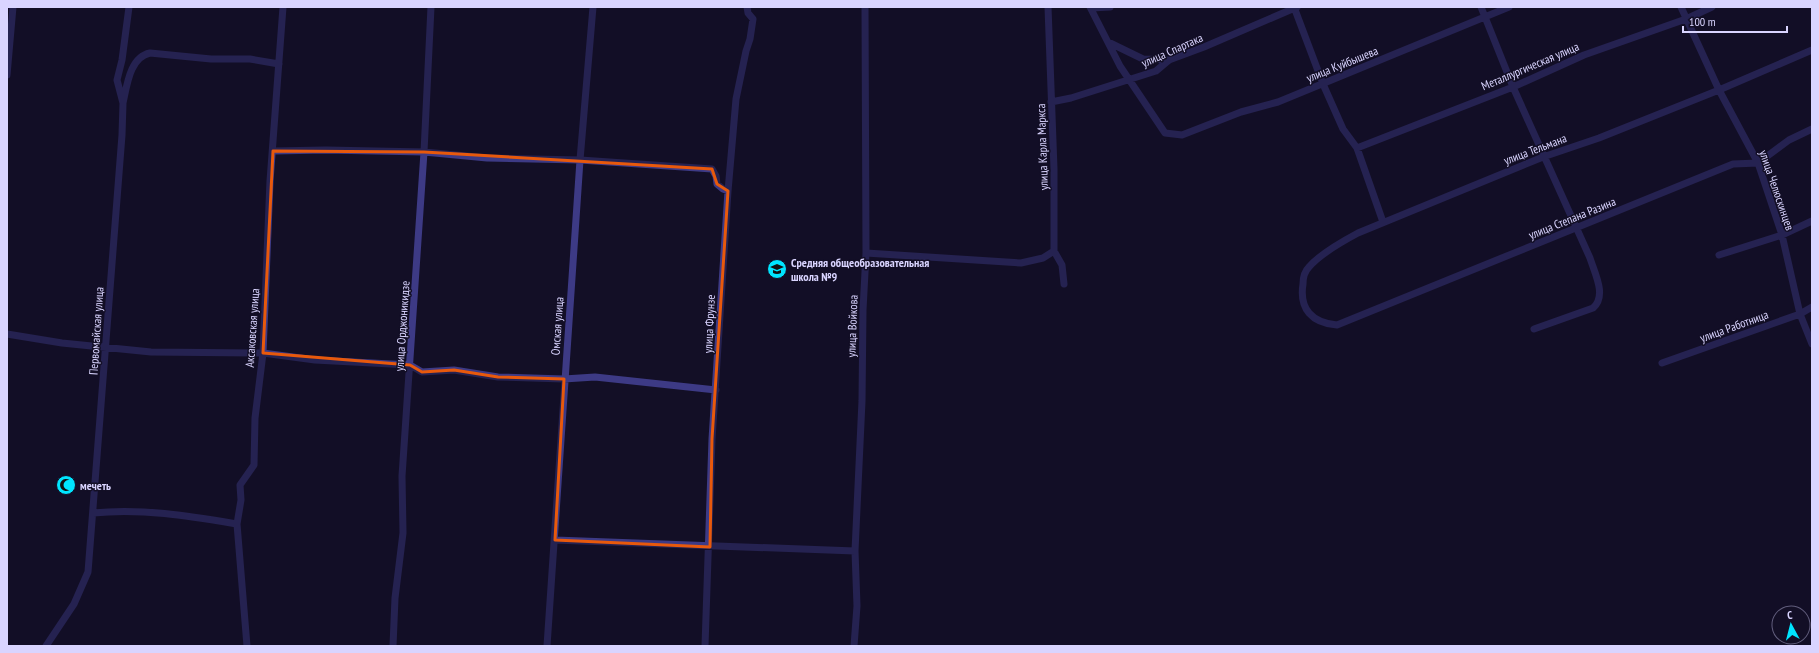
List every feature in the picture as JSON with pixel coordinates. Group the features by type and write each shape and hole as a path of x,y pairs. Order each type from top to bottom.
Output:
{"street":[{"path":"7,75 13,7"},
{"name":"Первомайская улица","path":"46,646 74,604 88,572 122,135 123,103 117,80 122,60 129,7"},
{"name":"Аксаковская улица","path":"247,646 237,524 242,500 240,485 254,465 255,418 263,354 273,151 283,7"},
{"name":"улица Орджоникидзе","path":"393,646 395,598 403,533 402,476 424,152 431,7"},
{"name":"Омская улица","path":"547,646 555,540 564,378 593,7"},
{"name":"улица Фрунзе","path":"705,646 710,547 712,439 728,191 736,99 750,38 752,19 748,13 747,7"},
{"name":"улица Войкова","path":"854,646 857,606 856,551 866,253 865,7"},
{"name":"улица Карла Маркса","path":"1048,7 1054,169 1054,251 1062,265 1064,284"},
{"path":"1110,7 1090,7 1120,66 1130,79"},
{"path":"1296,7 1323,84 1343,129 1357,148 1383,222"},
{"name":"улица Спартака","path":"1051,102 1077,96 1156,71 1170,60 1296,7"},
{"path":"1481,7 1512,86 1543,157 1577,228 1600,288 1600,299 1593,308 1534,329"},
{"name":"улица Куйбышева","path":"1130,79 1165,133 1182,135 1241,112 1278,102 1509,7"},
{"name":"улица Челюскинцев","path":"1681,7 1720,90 1758,163 1782,235 1800,314 1812,344"},
{"name":"Металлургическая улица","path":"1357,148 1512,86 1584,55 1686,19 1712,7"},
{"path":"1108,42 1143,59 1170,60"},
{"name":"улица Тельмана","path":"1337,325 1324,324 1314,318 1304,304 1302,292 1304,277 1309,267 1336,245 1383,222 1543,157 1599,138 1720,90 1812,50"},
{"path":"123,103 130,74 138,59 143,54 150,53 211,59 250,59 279,64"},
{"path":"1758,163 1789,140 1812,129"},
{"path":"273,151 326,150 424,152 487,158 580,160 712,169 716,176 717,184 728,191"},
{"name":"улица Степана Разина","path":"1337,325 1733,164 1758,163"},
{"path":"1719,256 1782,235 1812,221"},
{"path":"866,253 1020,262 1043,258 1054,251"},
{"name":"улица Работница","path":"1662,363 1800,314 1812,308"},
{"path":"7,334 106,348 151,352 186,351 263,354 315,360 410,365 422,372 454,370 498,377 595,377 716,390"},
{"path":"93,513 119,510 166,513 237,524"},
{"path":"555,540 710,547 856,551"}],"highlighted area":[{"path":"273,151 424,152 712,169 717,184 728,191 712,439 710,547 555,540 564,379 498,377 454,370 422,372 410,365 263,353"}],"place":[{"name":"Средняя общеобразовательная школа №9","path":"777,269"},
{"name":"мечеть","path":"66,485"}]}
